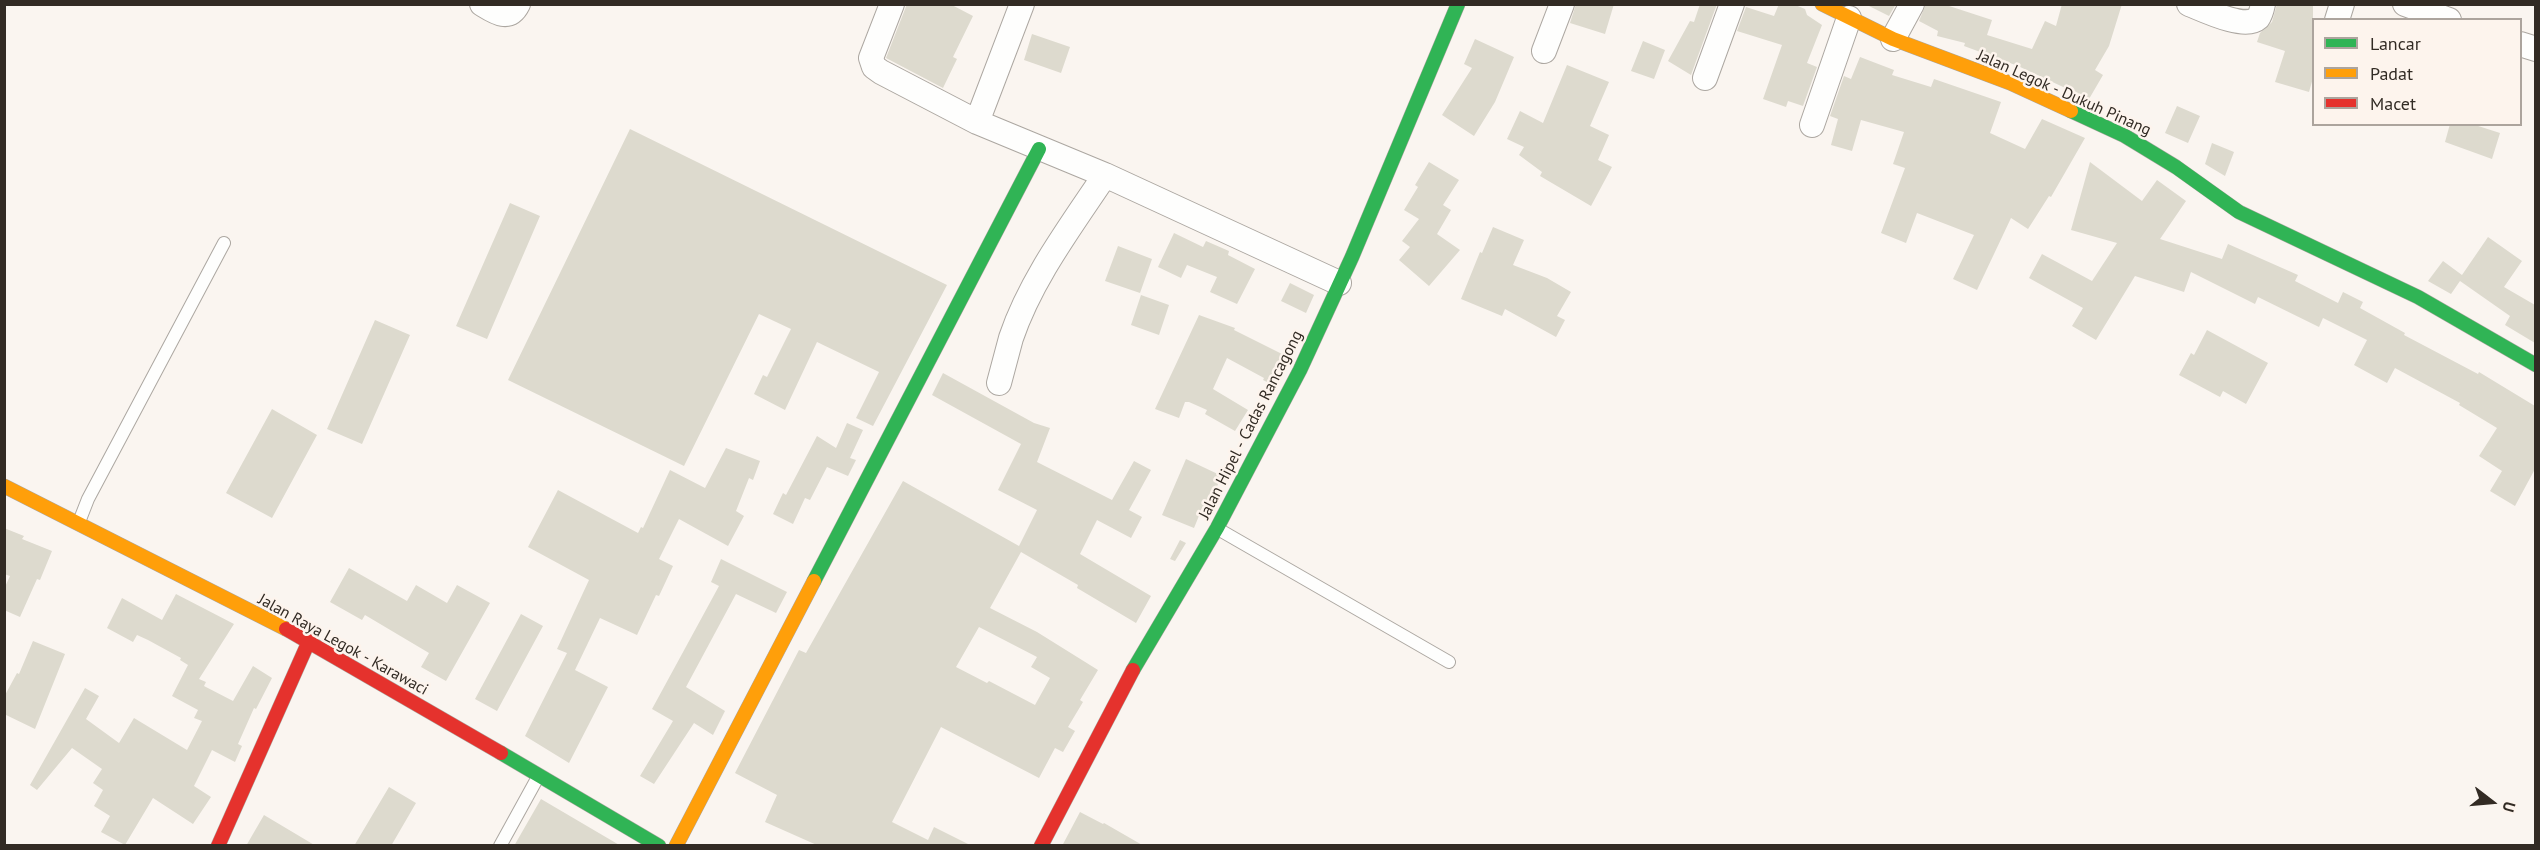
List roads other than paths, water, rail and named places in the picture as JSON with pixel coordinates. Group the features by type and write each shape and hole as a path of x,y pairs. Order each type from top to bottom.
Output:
{"street":[{"path":"482,4 499,14 509,15 514,12 518,4"},
{"path":"892,4 871,58 874,67 977,122 1105,175 1339,283"},
{"path":"977,122 1022,4"},
{"name":"Jalan Hipel - Cadas Rancagong","path":"1041,846 1134,668 1217,528 1300,370 1352,257 1458,4"},
{"path":"1544,51 1562,4"},
{"path":"1705,78 1732,4"},
{"name":"Jalan Legok - Dukuh Pinang","path":"1822,4 1893,39 2010,83 2125,136 2176,166 2239,212 2418,297 2535,365"},
{"path":"1893,39 1912,4"},
{"path":"2189,4 2240,22 2252,21 2259,16 2264,4"},
{"path":"2405,4 2444,18"},
{"path":"1812,125 1849,18"},
{"path":"676,846 1039,149"},
{"path":"999,382 1012,337 1029,299 1053,255 1105,175"},
{"name":"Jalan Raya Legok - Karawaci","path":"4,486 309,641 537,777 659,846"},
{"path":"218,846 309,641"}],"lane":[{"path":"79,523 88,499 224,243"},
{"path":"1217,528 1449,662"},
{"path":"500,846 537,777"}]}
